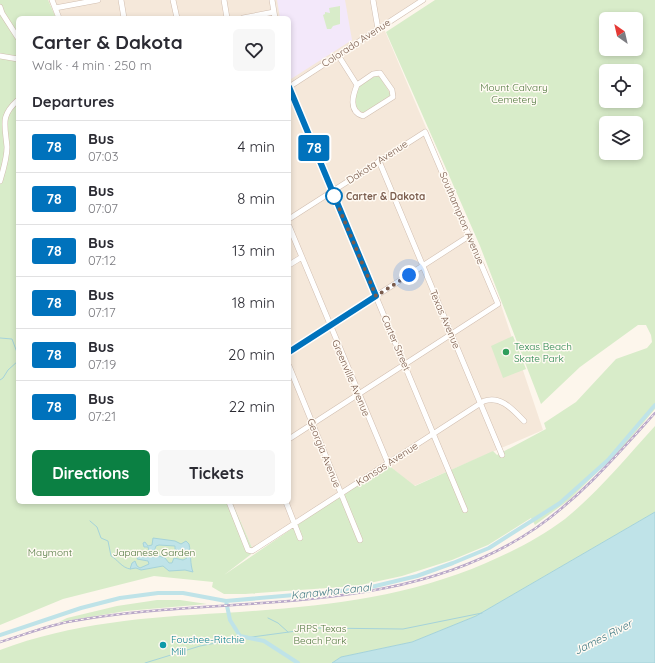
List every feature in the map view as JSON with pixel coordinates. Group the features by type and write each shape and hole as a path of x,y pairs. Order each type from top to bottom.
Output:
{"street":[{"path":"52,0 58,16"},
{"path":"55,8 98,0"},
{"path":"121,0 124,16"},
{"path":"173,0 176,16"},
{"path":"224,0 227,16"},
{"path":"264,16 275,15 272,0"},
{"path":"373,0 378,29"},
{"name":"Colorado Avenue","path":"291,86 423,0"},
{"path":"0,7 16,35"},
{"path":"338,55 357,85"},
{"path":"0,56 16,60"},
{"path":"380,73 392,90 393,97 369,113 363,116 360,115 354,107 352,98 357,85 373,74 380,73"},
{"name":"Carter Street","path":"291,92 465,510"},
{"path":"0,181 7,149 3,117 10,106 16,102"},
{"name":"Dakota Avenue","path":"291,218 425,132"},
{"name":"Southampton Avenue","path":"425,132 498,304 452,334"},
{"name":"Texas Avenue","path":"379,161 502,455"},
{"name":"Greenville Avenue","path":"291,231 388,463"},
{"path":"291,351 469,236"},
{"path":"291,264 302,257"},
{"path":"291,438 452,334"},
{"name":"Georgia Avenue","path":"291,371 360,540"},
{"name":"Kansas Avenue","path":"230,504 248,550 252,551 480,403 488,400 500,400 524,421"},
{"path":"287,504 300,538"}],"shaded area":[{"path":"48,0 418,0 382,24 500,302 543,430 414,486 387,464 254,552 233,504 291,504 291,16 55,16"},
{"path":"277,0 345,0 352,40 291,79 291,16 280,16"}],"green space":[{"path":"0,0 48,0 55,16 16,16 16,504 233,504 254,552 224,575 387,464 415,486 493,451 497,455 546,429 544,423 576,402 616,359 647,348 652,342 651,335 646,325 638,325 580,367 541,404 480,246 386,32 435,0 655,0 655,409 624,446 569,500 535,525 531,518 488,545 452,560 402,576 356,586 245,594 224,594 212,587 213,582 154,576 63,599 0,625"},
{"path":"340,6 340,24 333,26 331,29 327,29 323,15 325,12 330,13 329,8"},
{"path":"376,76 380,77 391,95 366,112 362,112 355,103 357,91 362,84"},
{"path":"513,336 526,369 503,378 491,346"},
{"name":"JRPS Texas Beach Park","path":"655,426 655,512 476,616 412,642 341,657 332,663 0,663 0,650 54,633 82,627 138,619 257,611 357,600 422,586 454,576 517,549 537,538 565,519 600,486"},
{"path":"157,600 180,600 207,604 126,611 59,622 67,618 117,606"}],"water":[{"name":"James River","path":"655,512 655,663 332,663 341,657 412,642 476,616"},
{"path":"153,538 175,541 181,544 186,541 189,544 193,572 185,570 169,571 163,566 141,570 136,568 130,569 132,563 135,561 137,566 140,568 149,564 148,561 137,559 139,555 149,551 148,547 144,547 143,543 145,542 148,546 152,545","holes":["156,546 175,546 175,549 187,555 187,558 183,560 174,558 172,563 169,563 165,558 153,554"]}],"waterway":[{"path":"0,338 12,339 16,350"},
{"path":"0,380 16,363"},
{"name":"Kanawha Canal","path":"0,635 81,608 120,598 158,593 183,593 226,601 363,589 417,576 489,548 560,503 608,460 655,405"},
{"path":"90,521 97,527 101,538 108,541 111,556 124,567 130,569"},
{"path":"226,601 230,620 240,636 264,641 298,663"},
{"path":"145,663 200,646 237,639 319,628 403,629 482,613"},
{"path":"268,618 278,623 288,632"}],"railway":[{"path":"0,642 73,621 132,613 311,599 370,591 428,578 483,558 536,528 553,516 584,489 655,413"}],"bus line":[{"name":"78","path":"291,92 376,296 291,351"}],"place":[{"name":"Carter & Dakota","path":"334,196"},
{"name":"Texas Beach Skate Park","path":"506,352"},
{"name":"Foushee-Ritchie Mill","path":"163,645"}],"route":[{"path":"334,196 376,296 409,275"}],"park label":[{"name":"Mount Calvary Cemetery","path":"514,92"},
{"name":"Maymont","path":"50,552"},
{"name":"Japanese Garden","path":"154,552"}]}
